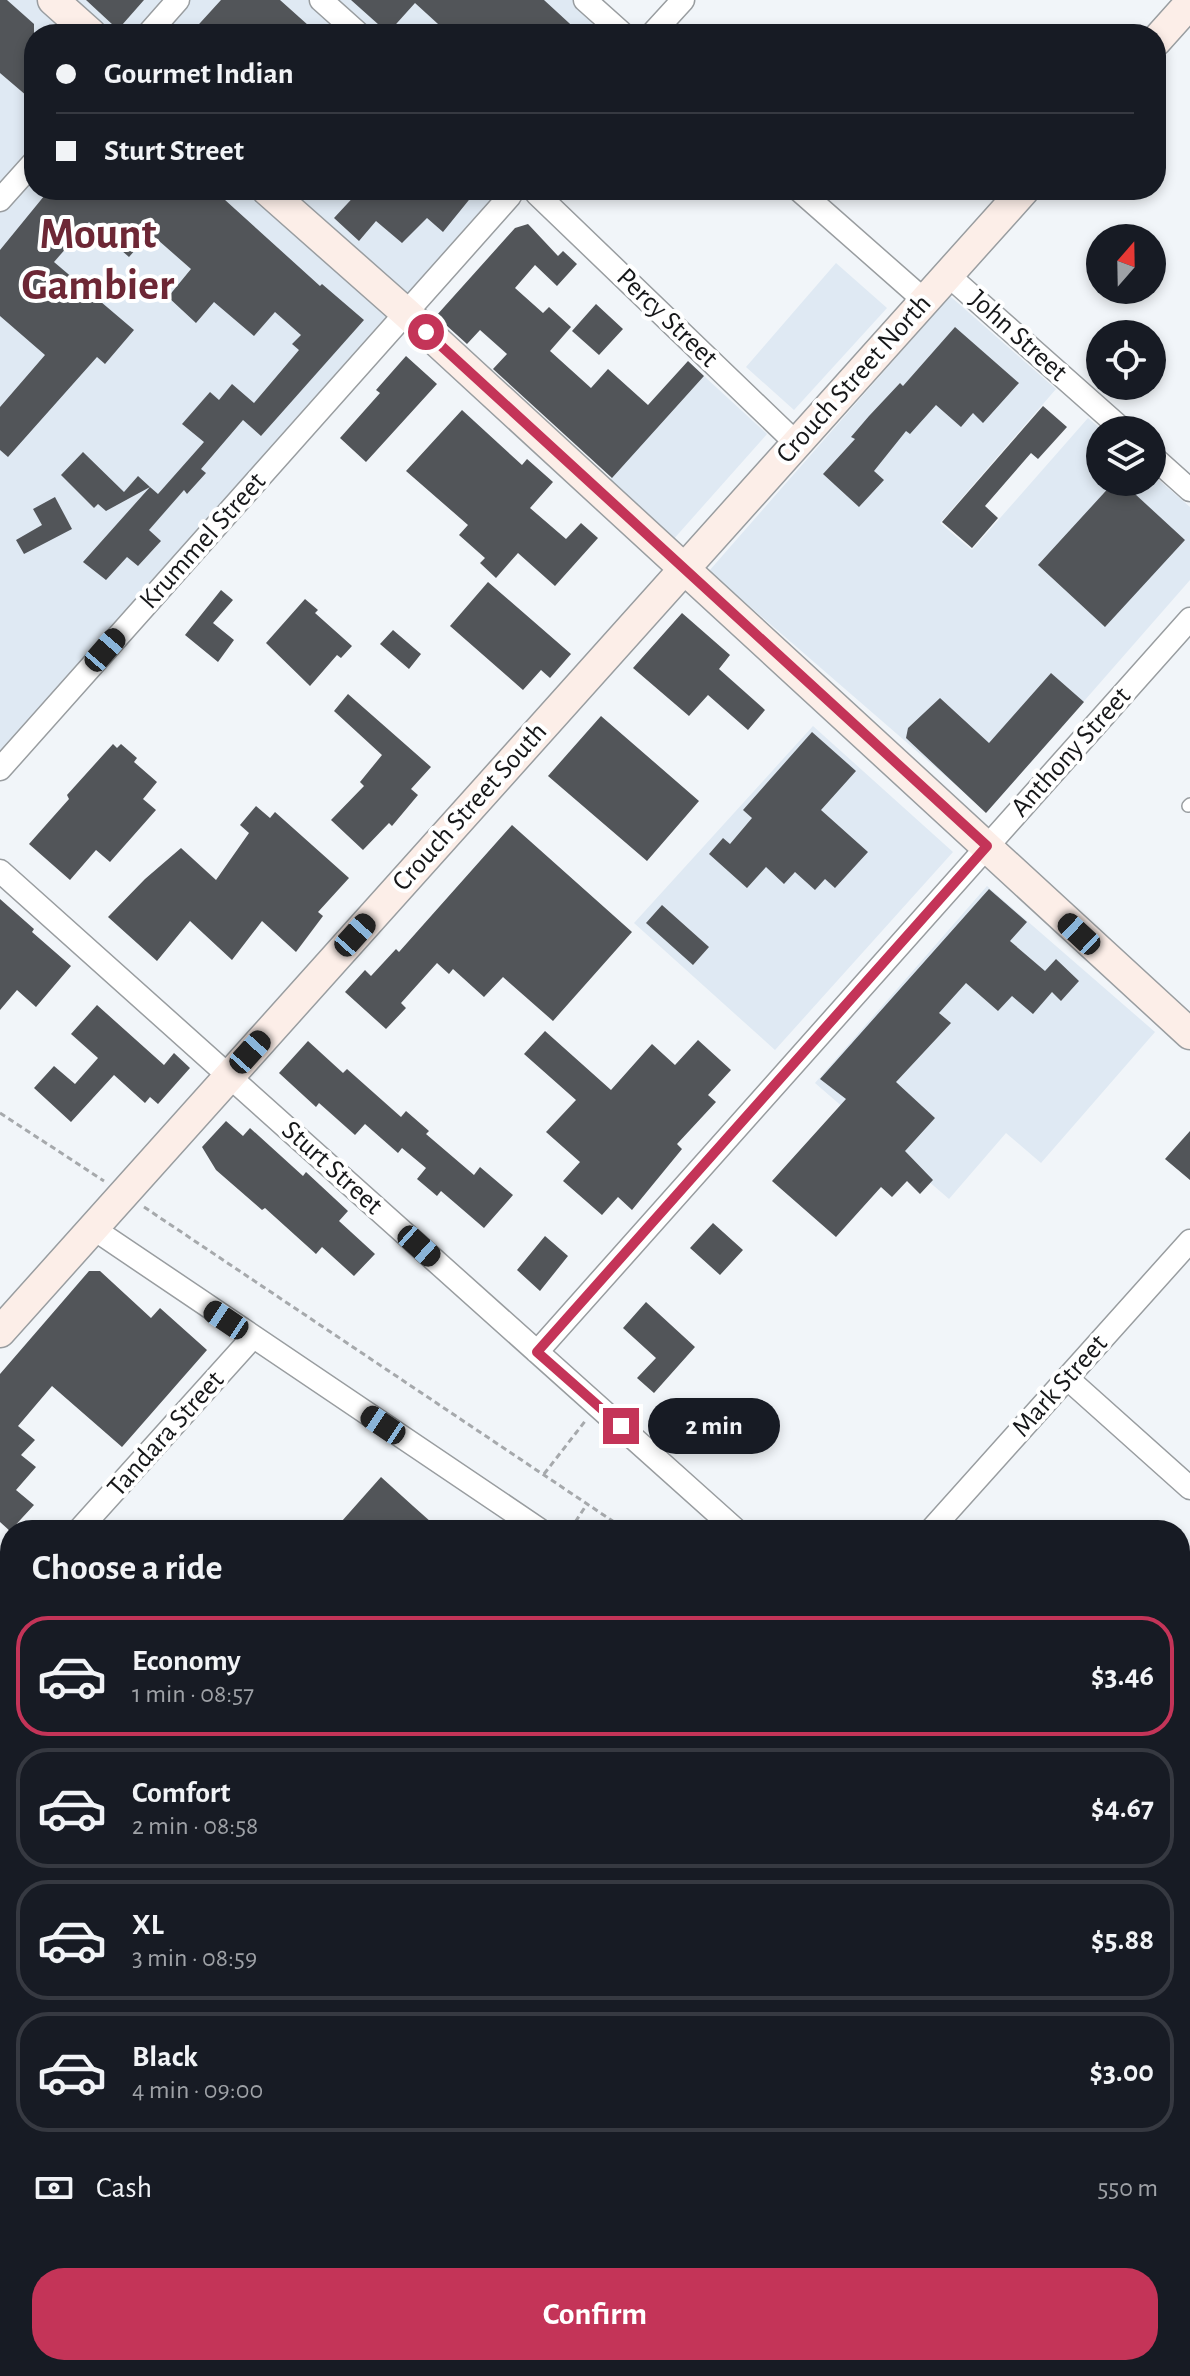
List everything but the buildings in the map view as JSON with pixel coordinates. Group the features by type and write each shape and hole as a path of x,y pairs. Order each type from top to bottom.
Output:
{"street":[{"path":"53,0 80,24"},
{"path":"157,24 178,0"},
{"path":"321,0 348,24"},
{"path":"585,0 612,24"},
{"path":"661,24 683,0"},
{"path":"1166,30 1190,3"},
{"path":"0,200 24,173"},
{"path":"278,200 405,312 1190,1034"},
{"name":"Krummel Street","path":"0,769 502,200"},
{"name":"Percy Street","path":"547,200 796,443"},
{"path":"810,200 925,301"},
{"name":"Crouch Street North","path":"684,568 1015,200"},
{"name":"John Street","path":"948,275 1107,416"},
{"path":"1166,469 1190,490"},
{"name":"Crouch Street South","path":"0,1332 684,568"},
{"name":"Anthony Street","path":"537,1352 1190,619"},
{"name":"Sturt Street","path":"0,871 725,1520"},
{"path":"94,1229 525,1520"},
{"name":"Mark Street","path":"940,1520 1190,1241"},
{"name":"Tandara Street","path":"88,1520 252,1338"},
{"path":"1067,1378 1190,1488"}],"path":[{"path":"0,1113 253,1278 611,1520"},
{"path":"544,1474 597,1406"},
{"path":"577,1520 587,1504"}],"shaded area":[{"path":"0,0 585,0 612,24 24,24 24,200 505,200 0,769"},
{"path":"836,263 887,308 794,410 746,367"},
{"path":"950,296 1056,389 940,523 972,550 1086,420 1086,496 1166,496 1166,486 1190,507 1190,580 987,812 709,571"},
{"path":"704,376 767,434 672,541 605,484"},
{"path":"813,726 953,852 775,1050 634,923"},
{"path":"987,886 1155,1032 1041,1163 1006,1133 949,1199 815,1083"}],"district":[{"name":"Mount Gambier","path":"98,260"}],"route":[{"path":"426,332 987,846 537,1352 621,1426"}]}
